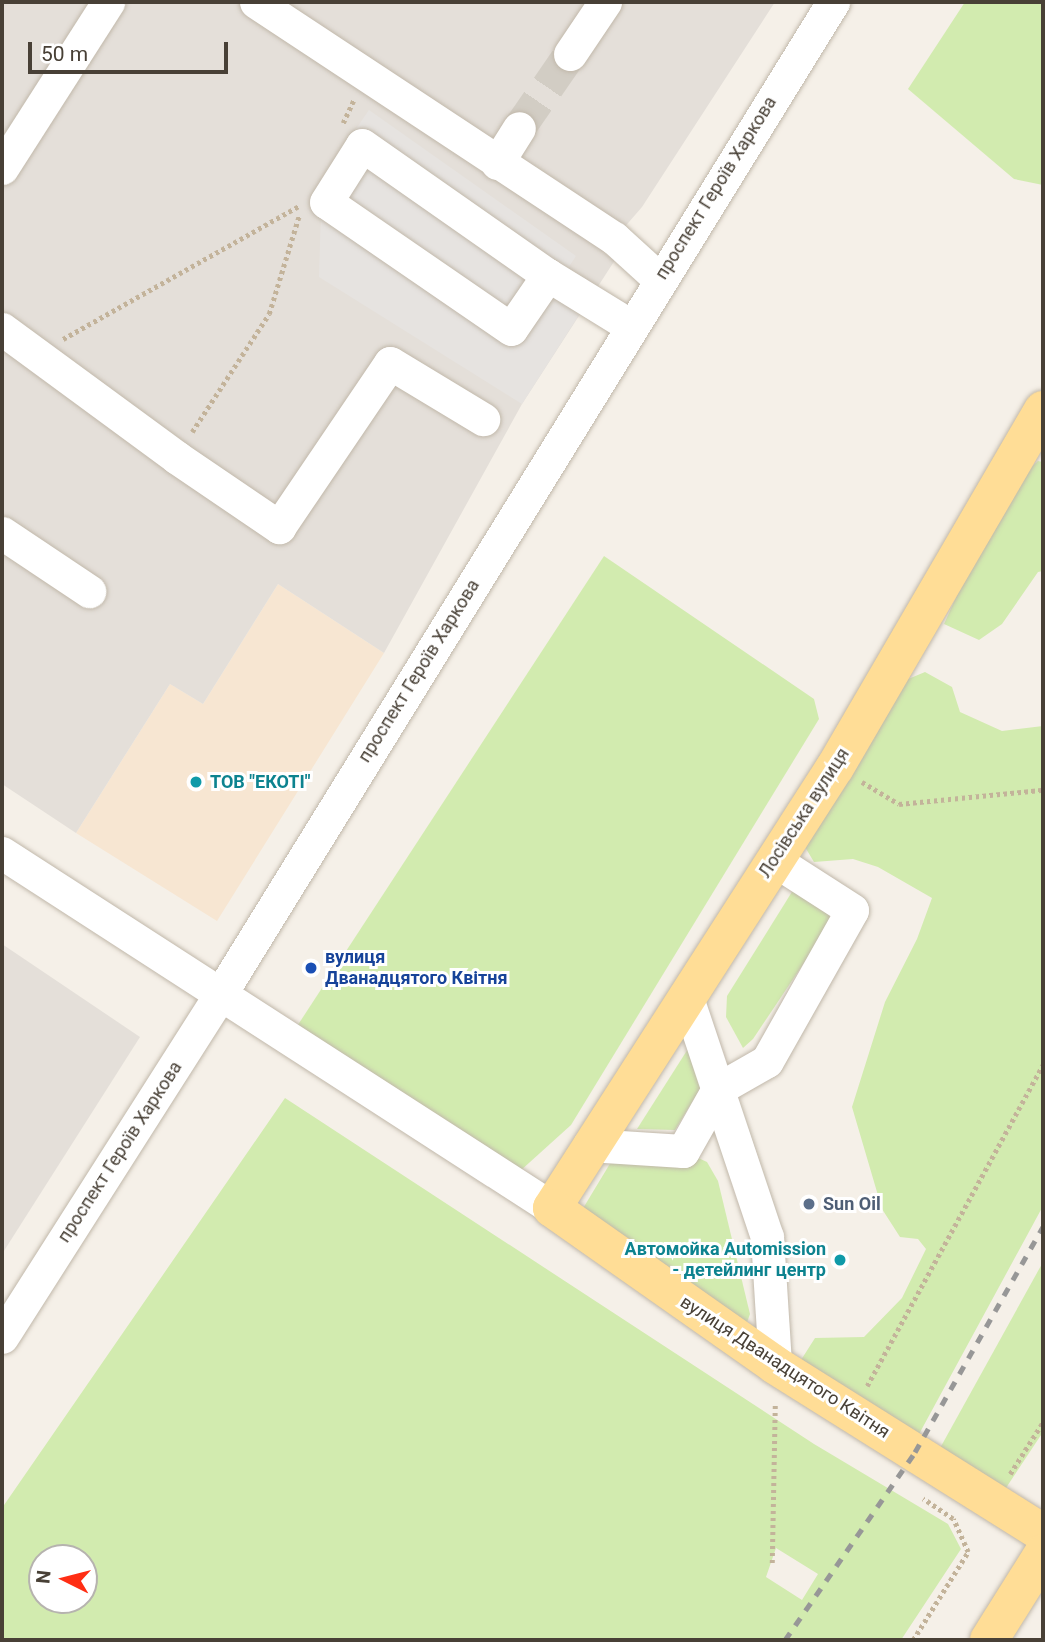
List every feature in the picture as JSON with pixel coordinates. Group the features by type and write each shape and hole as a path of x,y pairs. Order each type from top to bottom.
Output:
{"main road":[{"name":"Лосівська вулиця","path":"552,1208 589,1145 835,767 1042,416"},
{"name":"вулиця Дванадцятого Квітня","path":"552,1208 775,1366 1043,1533"},
{"path":"989,1640 1043,1554"}],"street":[{"path":"2,168 108,2"},
{"path":"256,2 614,238 659,279"},
{"path":"570,54 605,2"},
{"name":"проспект Героїв Харкова","path":"2,1337 221,993 659,279 833,2"},
{"path":"497,163 519,128"},
{"path":"548,275 511,329 326,202 362,145 548,275 631,326"},
{"path":"2,329 176,457 279,527 390,363 483,419"},
{"path":"2,533 89,591"},
{"name":"вулиця Дванадцятого Квітня","path":"2,853 552,1208"},
{"path":"589,1145 682,1151 718,1089 767,1061 852,910 774,860"},
{"path":"686,995 767,1237 775,1366"}],"path":[{"path":"337,134 365,76"},
{"path":"36,354 303,204 269,314 176,457"},
{"path":"835,767 899,804 1043,790"},
{"path":"851,1415 1043,1065"},
{"path":"772,1563 775,1398 786,1405"},
{"path":"1007,1477 1043,1422"},
{"path":"913,1640 968,1552 953,1519 918,1496"}],"shaded area":[{"path":"2,2 775,2 642,207 603,252 615,260 522,404 384,653 278,584 203,704 170,684 76,833 2,784"},
{"path":"369,110 576,256 562,277 591,296 522,404 319,277 322,178"},
{"name":"ТОВ \"ЕКОТI\"","path":"278,584 384,653 217,921 76,833 170,684 203,704"},
{"path":"2,944 140,1037 2,1254"}],"green space":[{"path":"965,2 1043,2 1043,185 1014,179 908,89"},
{"path":"1038,461 1043,462 1043,571 1038,572 1002,624 979,640 944,624 1003,493"},
{"path":"604,556 814,699 819,719 571,1125 509,1181 290,1037"},
{"path":"925,672 952,687 960,712 1002,731 1043,726 1043,1206 918,1436 801,1360 815,1338 864,1337 902,1298 926,1249 918,1239 900,1237 882,1209 852,1107 885,1002 917,939 932,898 878,867 853,859 814,862 802,842 901,682"},
{"path":"795,887 832,909 832,921 753,1039 743,1048 726,1017 727,996"},
{"path":"693,1041 708,1076 675,1130 637,1129"},
{"path":"285,1098 814,1444 948,1524 961,1549 901,1640 2,1640 2,1508","holes":["776,1548 818,1574 802,1600 766,1577"]},
{"path":"617,1152 694,1156 707,1162 718,1181 750,1314 745,1328 582,1210"},
{"path":"1043,1262 1043,1432 1000,1497 934,1459"}],"tunnel":[{"path":"519,128 570,54"}],"railway":[{"path":"785,1640 915,1452 1043,1227"}],"place":[{"name":"ТОВ \"ЕКОТI\"","path":"196,782"},
{"name":"вулиця Дванадцятого Квітня","path":"311,968"},
{"name":"Sun Oil","path":"809,1204"},
{"name":"Автомойка Automission - детейлинг центр","path":"840,1260"}]}
